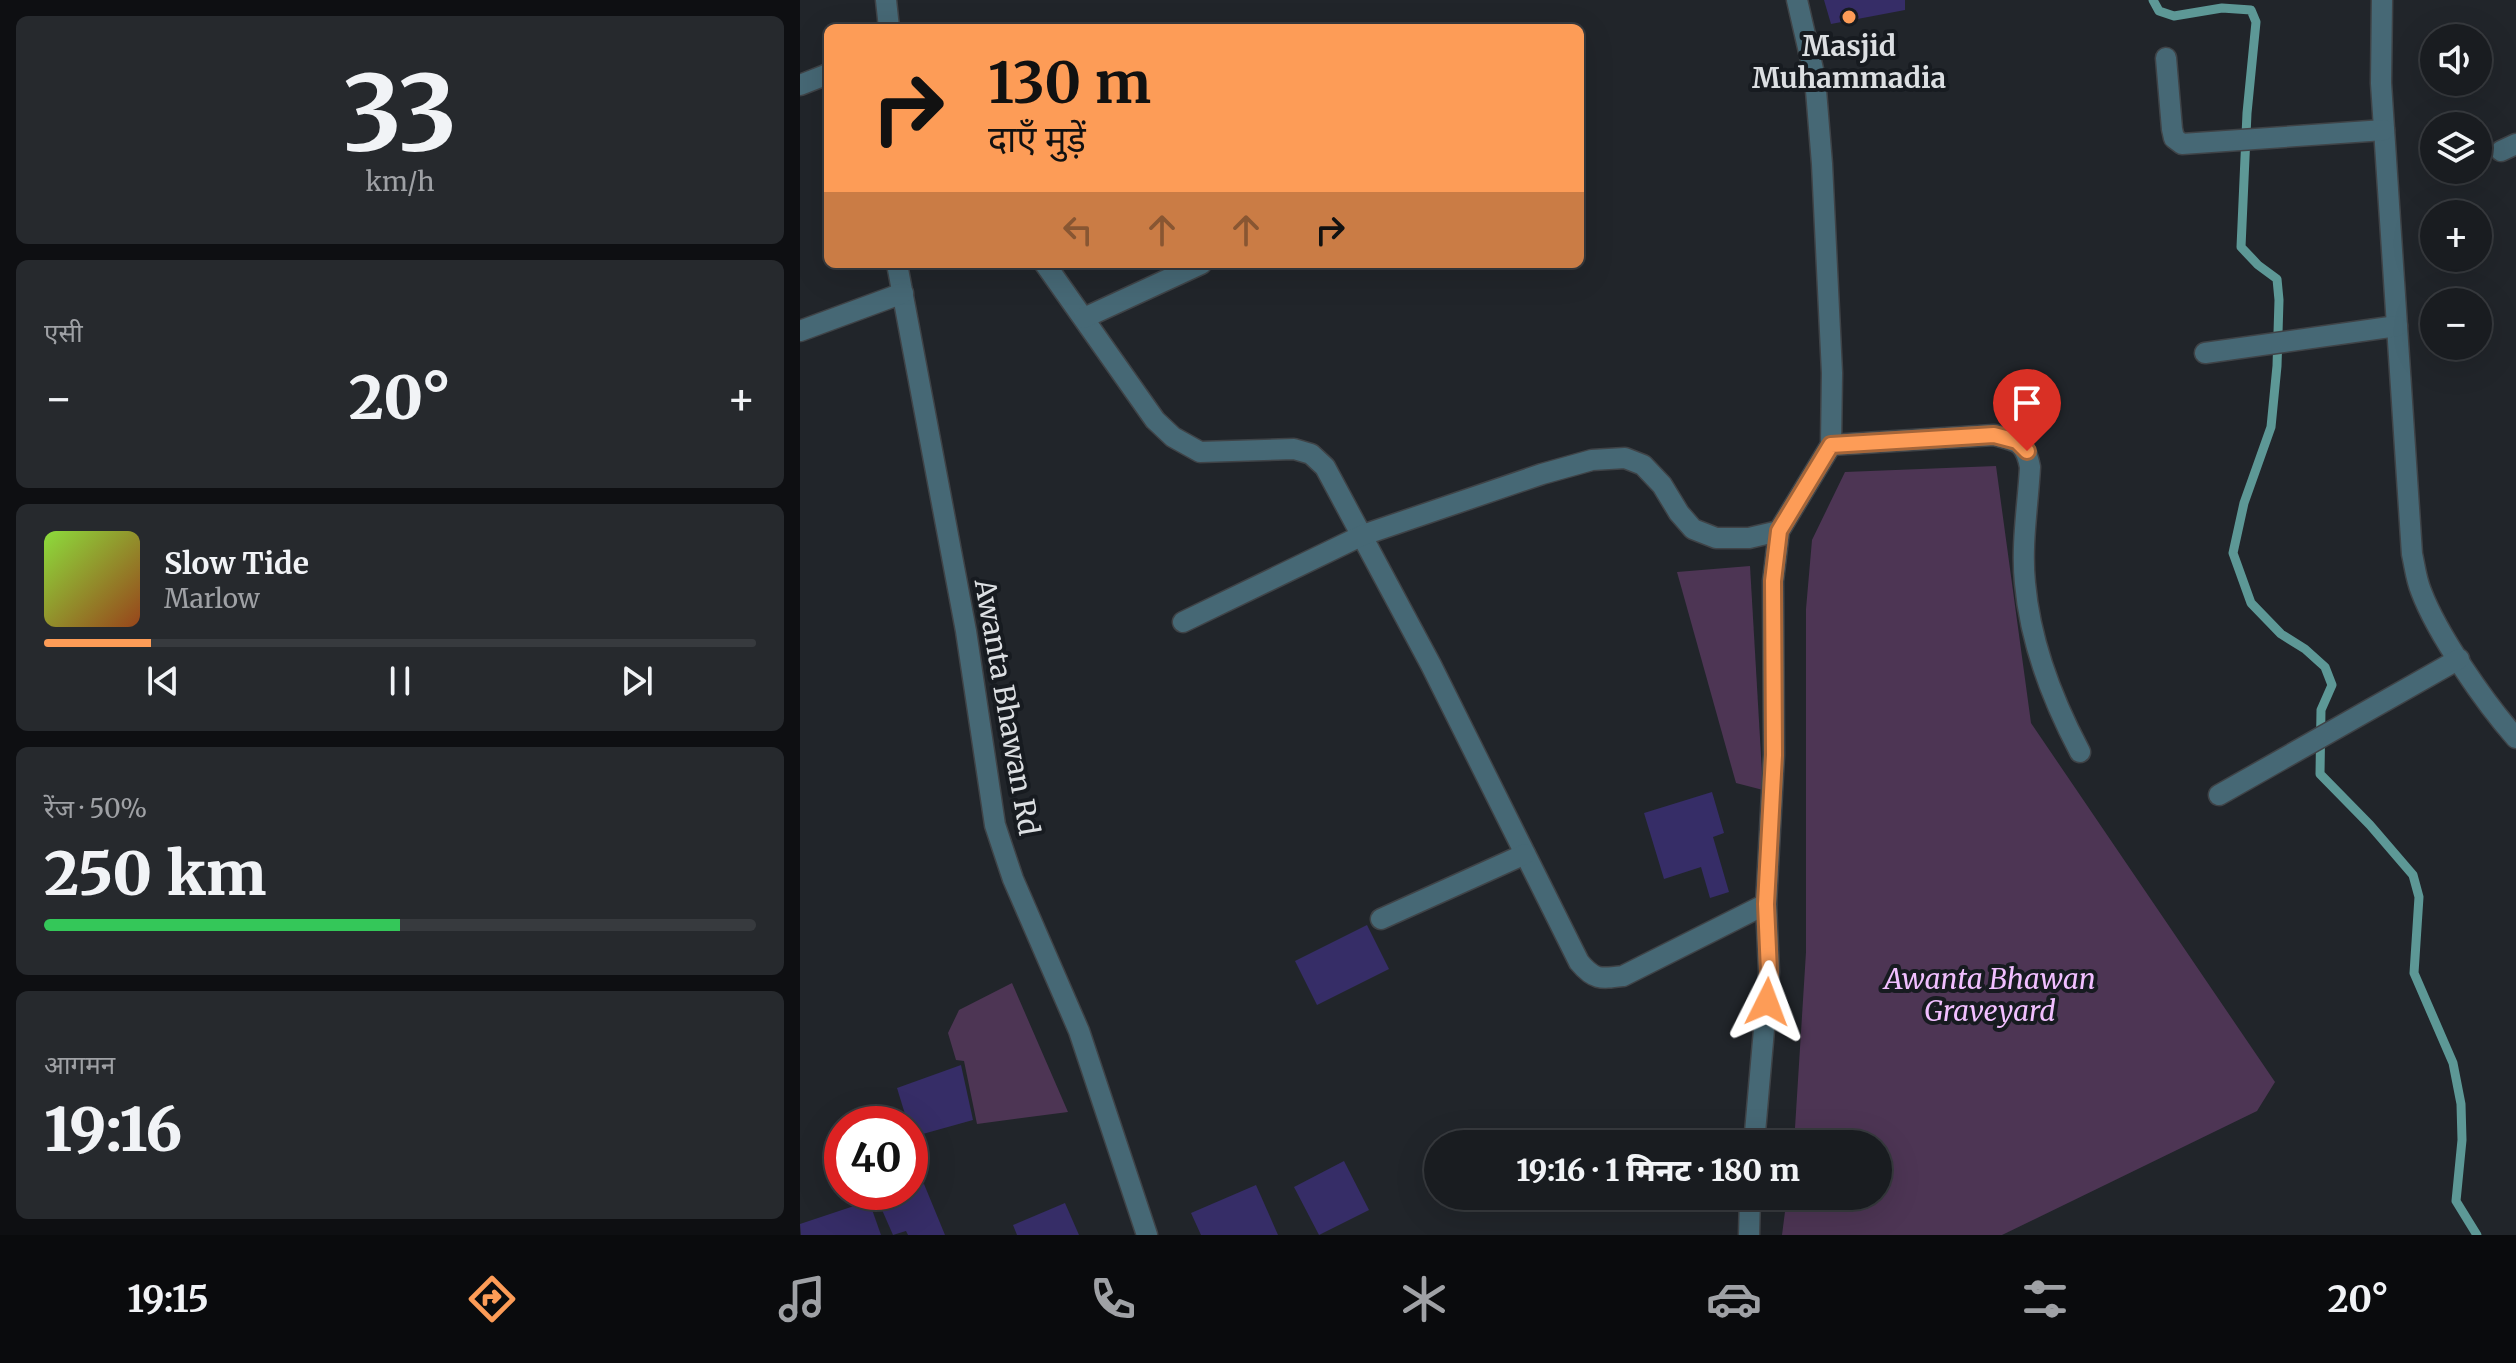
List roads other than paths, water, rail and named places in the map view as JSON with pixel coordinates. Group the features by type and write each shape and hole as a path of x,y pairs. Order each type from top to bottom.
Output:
{"street":[{"path":"1755,1130 1769,972 1766,904 1774,755 1773,581 1779,531 1831,445 1832,373 1822,164 1815,78 1797,0"},
{"path":"2382,0 2381,83 2412,554 2420,589 2433,619 2516,738"},
{"path":"889,1 889,24"},
{"path":"2166,58 2174,138 2182,144 2384,130"},
{"path":"800,85 824,76"},
{"name":"Awanta Bhawan Rd","path":"898,268 966,631 995,825 1019,893 1079,1031 1147,1235"},
{"path":"1048,268 1155,420 1173,437 1200,452 1220,454 1294,449 1311,454 1325,467 1363,535 1579,962 1588,973 1601,979 1623,976 1766,904"},
{"path":"1084,318 1192,268"},
{"path":"800,331 903,293"},
{"path":"2205,353 2397,326"},
{"path":"1831,445 1994,435 2017,441 2027,451 2030,467 2025,583 2035,635 2059,712 2080,752"},
{"path":"1183,622 1363,535 1592,460 1625,458 1643,465 1662,485 1693,529 1716,538 1749,538 1779,531"},
{"path":"2219,795 2459,659"},
{"path":"1381,919 1525,854"},
{"path":"1749,1235 1750,1210"}],"waterway":[{"path":"2153,0 2159,11 2174,16 2222,8 2251,10 2256,22 2247,113 2241,247 2277,279 2277,366 2271,427 2244,503 2233,553 2251,603 2281,634 2305,649 2325,667 2332,685 2321,710 2320,774 2413,875 2419,897 2414,973 2453,1063 2461,1104 2462,1140 2456,1201 2477,1235"}],"place":[{"name":"Masjid Muhammadia","path":"1849,17"}],"park label":[{"name":"Awanta Bhawan Graveyard","path":"1990,995"}]}
